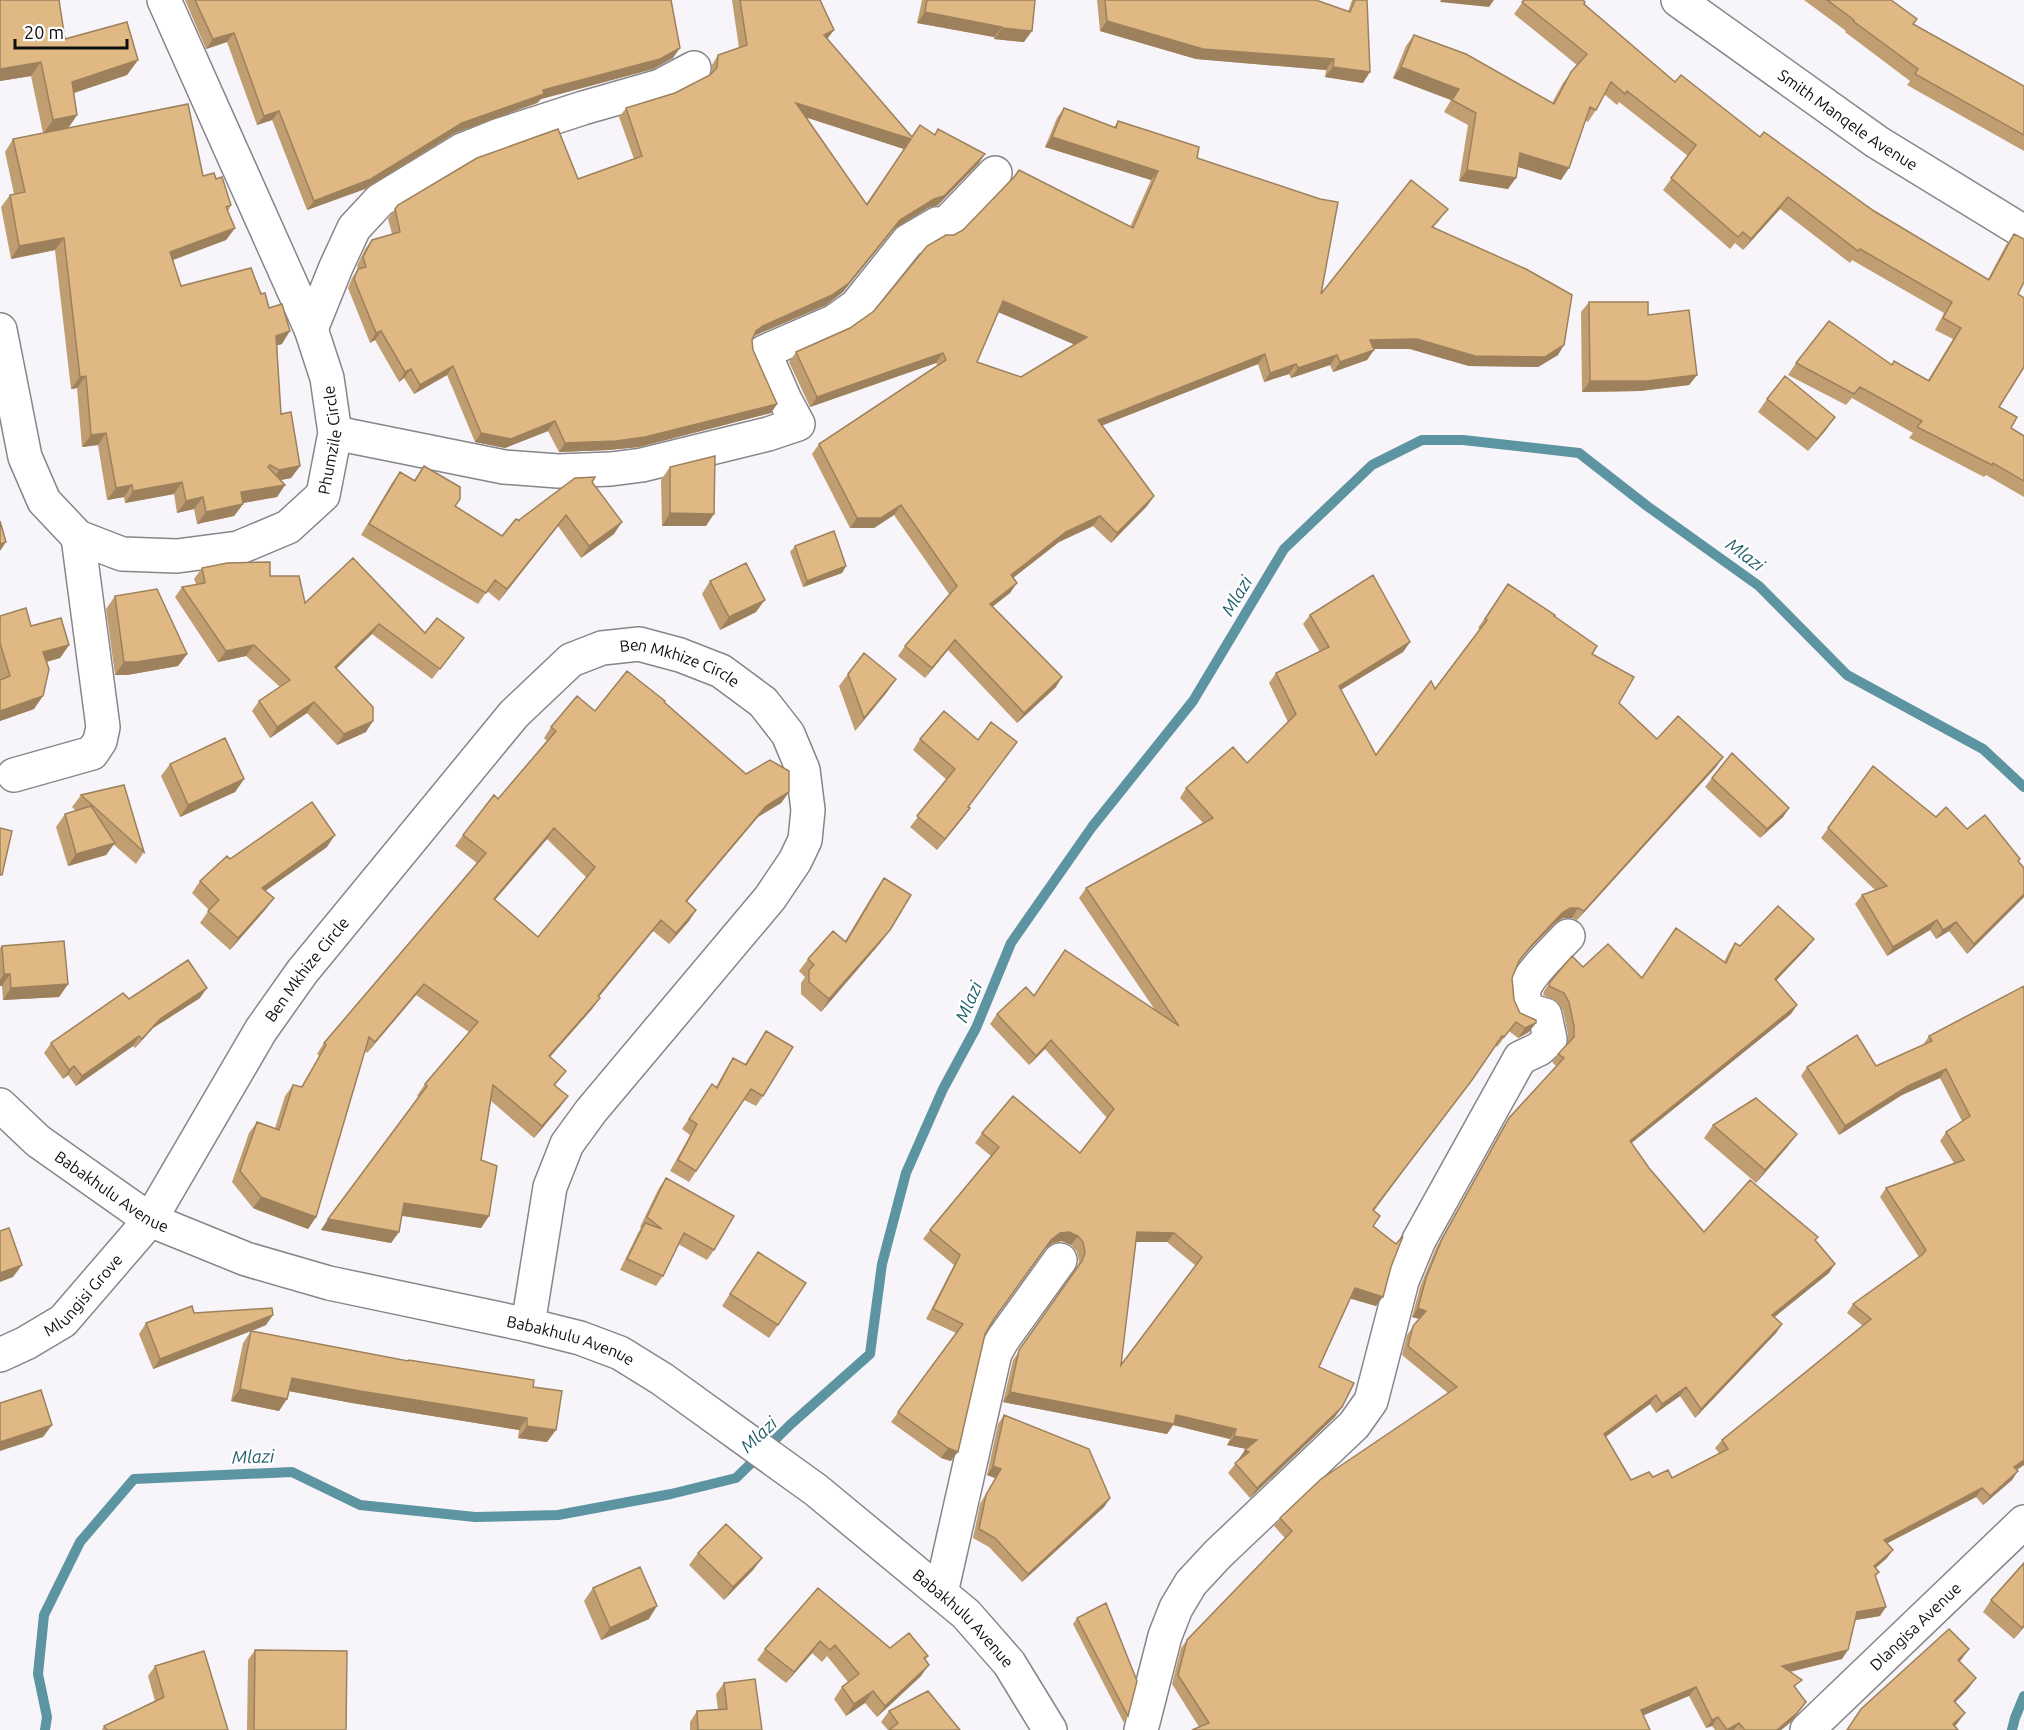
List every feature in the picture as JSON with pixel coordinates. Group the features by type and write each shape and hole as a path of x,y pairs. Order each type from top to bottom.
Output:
{"street":[{"name":"Phumzile Circle","path":"0,330 25,458 44,501 78,537 122,554 177,556 238,548 288,527 323,495 335,433 327,378 311,329 164,0"},
{"name":"Smith Manqele Avenue","path":"1678,0 1877,142 2024,232"},
{"path":"311,329 354,228 380,201 462,150 551,118 660,86 694,68"},
{"path":"335,433 504,467 558,471 642,465 768,434 798,424 764,352 835,321 856,306 908,241 937,224 943,227 948,224 995,173"},
{"path":"14,775 92,753 100,741 103,727 78,537"},
{"name":"Ben Mkhize Circle","path":"150,1220 261,1030 302,972 514,714 571,660 602,648 639,644 680,655 721,671 763,702 788,734 803,770 808,810 805,840 795,861 770,898 591,1111 567,1144 550,1187 528,1325"},
{"path":"1141,1730 1165,1636 1176,1608 1191,1583 1218,1554 1354,1425 1371,1401 1402,1281 1419,1240 1520,1058 1550,1039 1545,1015 1527,1010 1524,997 1525,987 1530,978 1568,936"},
{"name":"Babakhulu Avenue","path":"0,1105 38,1142 150,1220 246,1260 328,1283 528,1325 580,1338 620,1353 730,1426 816,1490 966,1614 1009,1663 1050,1730"},
{"name":"Mlungisi Grove","path":"0,1355 63,1321 150,1220"},
{"path":"941,1593 995,1353 1060,1260"},
{"name":"Dlangisa Avenue","path":"1807,1730 2024,1522"}],"building":[{"path":"0,0 59,0 65,39 127,22 138,60 72,82 77,115 53,120 41,62 0,69"},
{"path":"195,0 671,0 680,48 660,59 543,90 544,94 462,123 371,179 314,201 279,111 264,116 234,33 213,39"},
{"path":"740,0 820,0 834,30 824,35 912,137 920,125 935,135 938,129 985,154 944,196 934,199 900,220 849,283 832,295 756,331 752,340 753,350 777,404 645,437 616,441 565,443 555,421 511,439 481,433 453,366 420,385 411,369 405,372 381,331 376,333 354,279 358,269 366,267 363,257 372,240 400,232 395,209 398,205 477,158 558,129 578,179 642,156 626,108 675,93 710,75 717,68 718,55 747,45","holes":["796,103 911,139 867,205"]},
{"path":"927,0 1035,0 1032,31 1002,28 925,12"},
{"path":"1105,0 1316,0 1350,12 1355,0 1367,0 1370,72 1333,67 1334,59 1203,49 1107,21"},
{"path":"1524,0 1583,0 1584,4 1675,82 1681,75 1760,137 1764,132 1874,211 1989,280 2014,234 2024,239 2024,282 2018,294 2024,298 2024,367 1999,407 2017,417 2011,428 2024,436 2024,481 1993,463 1992,465 1917,427 1922,421 1860,387 1854,394 1796,363 1829,321 1892,365 1894,361 1929,381 1961,328 1943,318 1952,302 1860,249 1858,251 1788,197 1751,239 1743,232 1738,237 1671,178 1696,145 1627,91 1625,94 1611,82 1596,110 1590,107 1569,168 1520,153 1516,178 1467,170 1476,113 1452,100 1459,89 1401,67 1414,35 1466,54 1554,104 1571,72 1587,54 1522,2"},
{"path":"1827,0 1891,0 1917,19 1913,24 2024,86 2024,135 1915,74 1918,69"},
{"path":"188,104 203,176 214,173 216,179 222,177 231,205 226,207 235,228 170,252 181,286 251,268 261,294 265,293 269,308 282,304 290,331 276,336 281,414 291,412 300,466 279,470 270,465 268,467 285,485 241,492 243,504 206,512 203,497 186,501 182,482 133,491 132,485 116,488 106,433 91,435 86,376 80,377 64,238 19,246 10,195 25,192 13,139"},
{"path":"1064,108 1116,128 1118,121 1199,147 1197,158 1320,199 1338,202 1321,294 1411,180 1448,209 1432,227 1526,269 1572,295 1564,345 1545,357 1475,356 1417,339 1370,340 1374,350 1340,362 1337,355 1298,368 1296,364 1270,373 1265,354 1098,420 1154,496 1117,533 1100,516 1066,532 1011,575 1017,583 990,604 1062,677 1024,713 955,640 932,668 905,646 957,586 901,505 881,518 857,518 819,444 946,360 943,353 817,397 796,352 850,328 874,311 927,246 946,235 954,235 963,230 1019,170 1133,228 1158,171 1052,137","holes":["1003,301 1087,337 1021,377 977,362"]},
{"path":"1589,302 1648,302 1648,315 1689,310 1697,375 1647,381 1590,381"},
{"path":"1785,376 1835,417 1817,439 1767,399"},
{"path":"715,456 714,514 670,513 670,467"},
{"path":"424,466 460,487 460,499 455,506 502,536 516,519 520,521 575,478 595,477 592,482 622,522 589,546 566,515 507,589 495,580 486,593 369,524 400,472 415,481"},
{"path":"0,521 6,542 0,544"},
{"path":"834,531 846,566 807,581 795,546"},
{"path":"353,558 425,633 437,618 464,638 440,669 379,624 335,667 373,707 373,721 344,734 314,702 277,727 259,701 290,680 254,645 226,651 182,587 205,583 202,568 227,563 270,562 270,576 299,576 305,603"},
{"path":"746,563 765,600 729,617 710,581"},
{"path":"1373,575 1410,642 1339,686 1376,755 1431,681 1435,689 1487,620 1485,619 1508,584 1597,646 1592,654 1634,677 1619,703 1657,739 1678,716 1723,757 1584,911 1570,908 1562,913 1519,961 1512,978 1514,1000 1520,1013 1536,1020 1536,1023 1525,1028 1516,1022 1504,1037 1502,1036 1472,1080 1373,1210 1380,1216 1373,1226 1396,1244 1403,1236 1383,1297 1355,1288 1319,1367 1354,1383 1342,1407 1257,1488 1235,1463 1249,1452 1245,1450 1257,1440 1234,1436 1236,1429 1176,1415 1174,1424 1010,1392 1019,1350 1082,1261 1085,1253 1083,1242 1078,1236 1069,1232 1060,1233 1051,1240 985,1334 958,1452 948,1448 898,1412 963,1324 933,1309 960,1255 930,1230 999,1147 982,1133 1013,1096 1080,1153 1114,1109 1051,1040 1036,1056 997,1014 1026,987 1034,996 1065,950 1179,1026 1086,888 1213,818 1186,788 1233,747 1247,763 1296,714 1276,673 1329,647 1310,615","holes":["1137,1232 1174,1233 1202,1257 1121,1365"]},
{"path":"157,589 187,654 124,662 115,596"},
{"path":"26,608 31,626 61,618 69,645 43,652 49,669 43,696 0,711 0,680 10,676 0,643 0,616"},
{"path":"864,653 896,679 864,718 848,674"},
{"path":"627,671 665,701 746,774 770,760 789,771 789,792 766,806 686,901 696,910 676,933 661,920 598,996 600,998 549,1056 566,1071 554,1085 568,1096 542,1126 493,1085 481,1160 497,1166 489,1216 404,1203 399,1232 328,1219 427,1086 425,1084 478,1022 424,984 375,1042 369,1037 316,1217 261,1197 240,1171 257,1122 279,1130 293,1085 302,1087 326,1045 324,1043 486,853 463,835 494,795 498,799 556,731 551,727 577,696 595,711","holes":["554,828 595,867 538,937 494,899"]},
{"path":"944,711 978,740 991,722 1017,742 945,839 917,816 955,769 920,739"},
{"path":"225,738 244,779 188,805 170,764"},
{"path":"1732,753 1789,808 1767,829 1712,778"},
{"path":"1873,766 1936,817 1946,807 1967,829 1985,815 2020,859 2018,861 2024,868 2024,894 1974,944 1956,922 1943,930 1937,920 1893,947 1862,895 1887,886 1828,828"},
{"path":"124,785 144,852 81,795"},
{"path":"312,802 335,835 262,888 274,898 238,938 208,911 219,900 200,881 227,856 230,859"},
{"path":"91,806 115,843 76,854 65,814"},
{"path":"0,828 12,831 2,875 0,875"},
{"path":"884,878 911,895 890,930 829,999 809,982 809,970 814,965 808,959 833,931 846,942"},
{"path":"1778,906 1814,939 1775,979 1797,1005 1630,1141 1649,1168 1704,1232 1750,1180 1818,1237 1815,1240 1835,1264 1772,1315 1782,1324 1701,1409 1686,1387 1662,1404 1656,1395 1604,1434 1631,1480 1649,1472 1653,1477 1668,1470 1672,1478 1728,1449 1722,1440 1871,1319 1853,1304 1926,1250 1886,1188 1964,1160 1946,1132 1970,1116 1946,1069 1908,1086 1845,1126 1807,1067 1857,1035 1876,1066 1932,1041 1929,1036 2024,986 2024,1460 2014,1467 2018,1471 1990,1496 1982,1488 1884,1540 1893,1550 1874,1566 1879,1572 1875,1575 1886,1607 1857,1612 1848,1650 1782,1666 1802,1680 1794,1686 1806,1702 1777,1730 1745,1730 1739,1723 1727,1730 1718,1717 1712,1720 1696,1687 1641,1710 1650,1730 1192,1730 1209,1723 1178,1675 1187,1640 1292,1531 1280,1518 1321,1479 1457,1387 1408,1346 1413,1326 1426,1311 1418,1308 1426,1278 1442,1239 1509,1118 1564,1058 1558,1054 1574,1037 1569,1002 1564,993 1549,986 1550,982 1572,956 1583,967 1608,944 1642,978 1676,928 1726,963 1735,943 1740,946"},
{"path":"64,941 68,984 11,988 10,974 4,974 2,946"},
{"path":"188,960 207,988 160,1019 142,1039 139,1036 82,1076 74,1066 69,1070 51,1043 123,993 129,999"},
{"path":"766,1031 793,1047 763,1096 751,1089 696,1171 678,1160 697,1124 689,1119 712,1084 717,1088 733,1058 746,1065"},
{"path":"1756,1098 1797,1134 1765,1170 1713,1125"},
{"path":"666,1178 734,1216 714,1250 684,1233 663,1276 627,1259 645,1223 662,1229 647,1217"},
{"path":"9,1228 22,1265 0,1273 0,1231"},
{"path":"758,1252 806,1283 778,1325 730,1294"},
{"path":"192,1306 194,1313 272,1308 273,1315 160,1359 146,1323"},
{"path":"251,1331 408,1361 534,1380 533,1387 562,1391 556,1430 527,1426 527,1418 292,1378 287,1399 240,1389"},
{"path":"41,1390 52,1425 0,1442 0,1403"},
{"path":"1004,1415 1089,1449 1110,1498 1028,1574 995,1538 979,1529 986,1495 1001,1469 993,1466"},
{"path":"726,1524 762,1558 733,1587 698,1553"},
{"path":"2024,1563 2024,1625 2022,1628 1991,1600"},
{"path":"640,1567 657,1606 610,1628 593,1588"},
{"path":"818,1588 890,1648 909,1633 928,1656 924,1658 929,1665 885,1706 873,1691 854,1704 842,1687 859,1674 835,1645 830,1650 820,1641 794,1672 765,1649"},
{"path":"1106,1603 1137,1681 1128,1716 1077,1618"},
{"path":"1949,1629 1969,1649 1958,1660 1976,1678 1954,1701 1965,1713 1953,1724 1958,1730 1847,1730 1861,1709"},
{"path":"255,1650 347,1651 346,1730 254,1730"},
{"path":"204,1651 228,1730 107,1730 104,1726 164,1697 155,1666"},
{"path":"755,1679 762,1730 698,1730 697,1711 727,1709 724,1683"},
{"path":"928,1691 960,1730 889,1730 898,1723 889,1711"}],"waterway":[{"name":"Mlazi","path":"45,1730 47,1717 38,1674 44,1615 80,1542 134,1479 292,1472 360,1505 475,1517 558,1515 671,1494 736,1478 791,1424 870,1354 882,1264 906,1173 943,1089 976,1028 1011,943 1092,827 1193,701 1284,549 1372,465 1422,440 1463,440 1579,453 1647,506 1759,586 1847,675 1983,749 2024,787"},
{"path":"2012,1730 2024,1696"}]}
